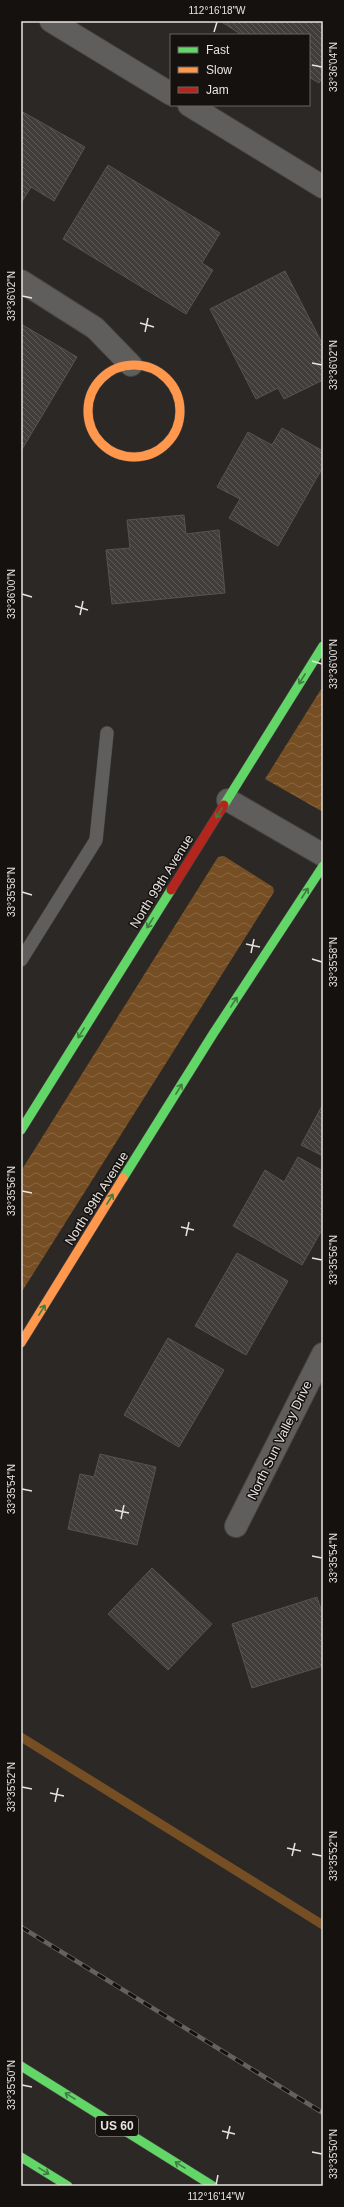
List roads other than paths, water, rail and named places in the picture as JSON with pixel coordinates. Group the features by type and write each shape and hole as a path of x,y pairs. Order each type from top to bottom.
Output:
{"main road":[{"path":"131,365 146,366 160,373 172,384 178,398 180,414 177,428 169,441 156,452 142,457 126,456 112,452 100,443 92,430 88,416 88,402 94,388 103,376 116,368 131,365"},
{"name":"North 99th Avenue","path":"21,1130 323,646"},
{"name":"North 99th Avenue","path":"21,1343 213,1034 323,866"},
{"name":"US 60","path":"21,2066 213,2186"},
{"path":"21,2157 68,2186"}],"street":[{"path":"51,21 170,93"},
{"path":"191,106 323,187"},
{"path":"21,281 95,328 131,365"},
{"path":"228,800 323,855"},
{"name":"North Sun Valley Drive","path":"236,1526 323,1354"}],"lane":[{"path":"21,960 96,840 107,732"}],"water":[{"path":"323,686 323,812 265,779"},
{"path":"224,856 273,887 274,892 21,1293 21,1171 218,857"}],"waterway":[{"path":"21,1737 323,1925"}],"railway":[{"path":"21,1927 323,2113"}]}
